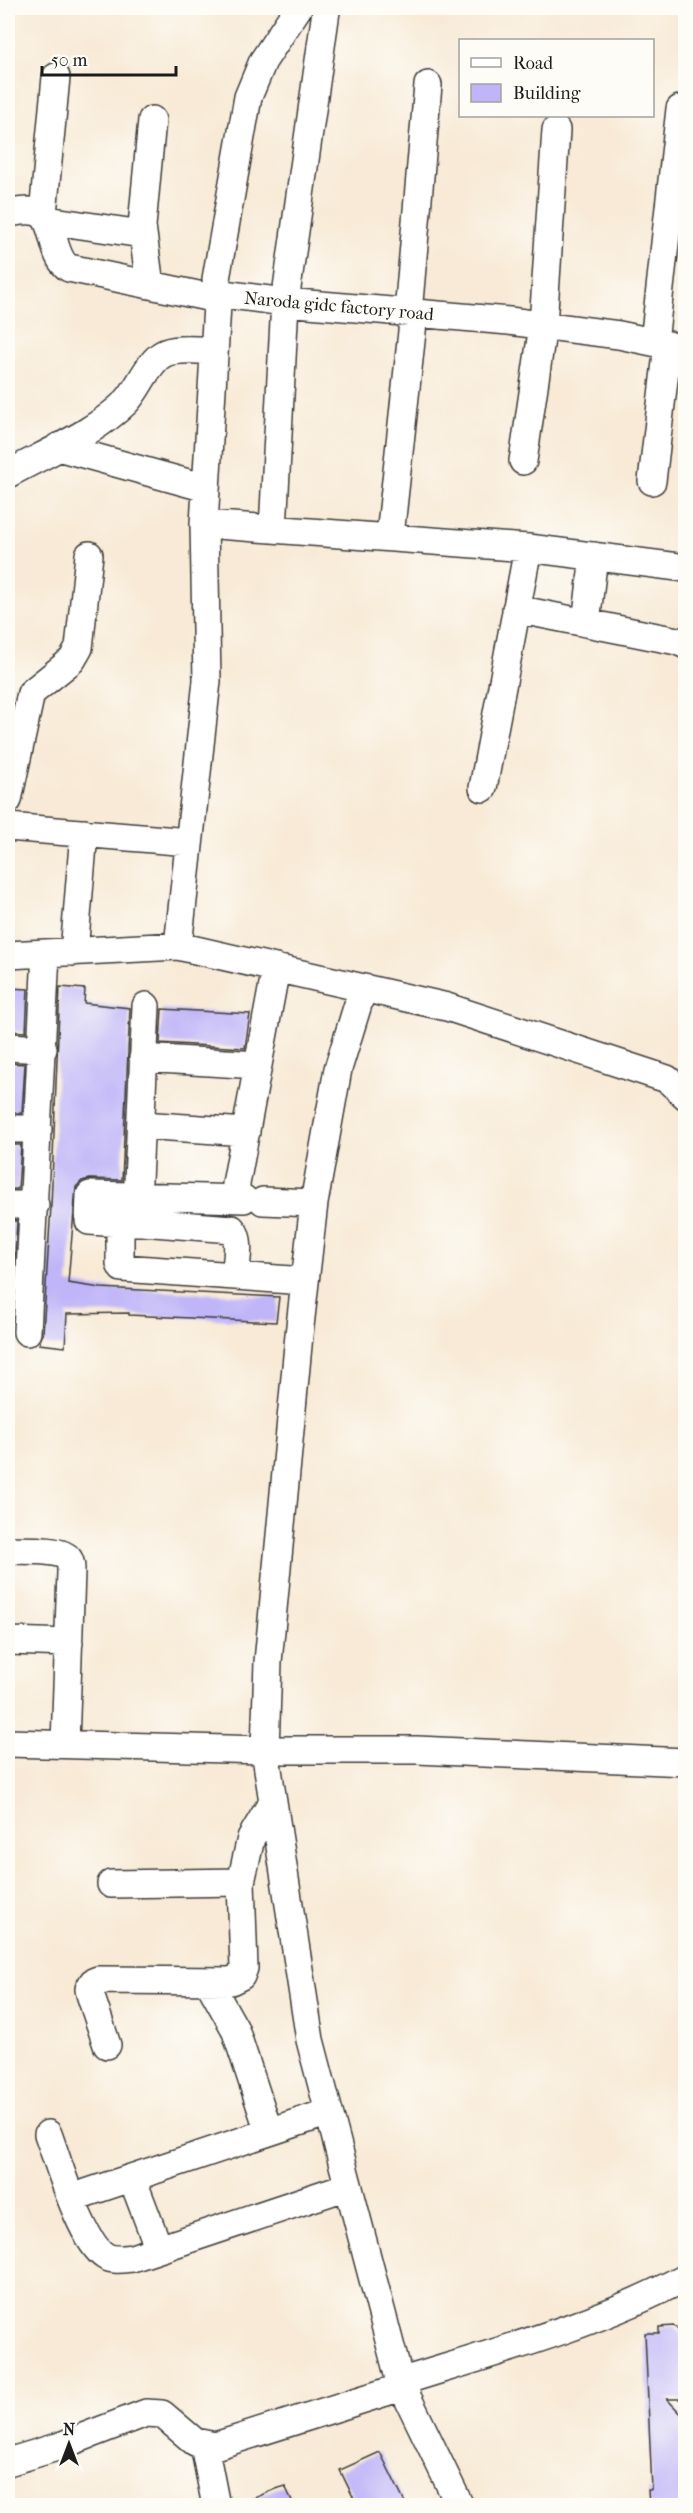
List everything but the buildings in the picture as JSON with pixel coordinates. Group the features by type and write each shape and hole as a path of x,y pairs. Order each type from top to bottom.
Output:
{"street":[{"name":"Naroda gidc factory road","path":"298,8 263,61 248,97 218,269 218,294 543,325 619,335 669,345"},
{"path":"273,529 285,302 326,11"},
{"path":"56,77 45,217 64,265 77,270 150,285 218,294 204,524 207,681 178,946"},
{"path":"390,536 411,313 428,85"},
{"path":"652,481 669,345 680,109"},
{"path":"150,285 142,234 152,120"},
{"path":"523,461 543,325 556,130"},
{"path":"8,213 30,211 45,217 142,234"},
{"path":"8,474 99,425 128,400 156,360 163,354 174,351 213,350"},
{"path":"57,447 206,489"},
{"path":"204,524 528,548 686,568"},
{"path":"483,788 528,548"},
{"path":"8,800 30,693 72,660 79,648 89,555"},
{"path":"586,622 594,556"},
{"path":"516,609 677,641 686,645"},
{"path":"8,826 189,842"},
{"path":"74,952 84,833"},
{"path":"8,955 178,946 447,1007 667,1079 686,1096"},
{"path":"27,1332 19,1286 35,1205 46,953"},
{"path":"248,1194 246,1132 276,968"},
{"path":"363,987 338,1069 314,1203 268,1662 266,1750 310,2040 401,2385 460,2505"},
{"path":"138,1181 146,1006"},
{"path":"8,1047 42,1049"},
{"path":"143,1058 258,1065"},
{"path":"141,1125 246,1132"},
{"path":"8,1129 38,1130"},
{"path":"235,1276 237,1240 236,1233 232,1229 128,1221 122,1223 88,1221 90,1195 248,1194 314,1203"},
{"path":"8,1205 35,1205"},
{"path":"122,1223 119,1257 122,1268 305,1281"},
{"path":"8,1550 53,1552 67,1557 71,1572 65,1744"},
{"path":"8,1641 69,1643"},
{"path":"8,1743 266,1750 417,1750 686,1762"},
{"path":"107,2045 90,1994 89,1989 93,1982 98,1980 231,1981 243,1973 241,1882 251,1838 273,1801"},
{"path":"111,1884 241,1882"},
{"path":"208,1981 235,2029 269,2132"},
{"path":"71,2198 329,2112"},
{"path":"48,2134 71,2198 87,2232 107,2258 132,2258 348,2186"},
{"path":"132,2178 159,2249"},
{"path":"8,2462 57,2447 146,2413 162,2414 195,2442 215,2446 536,2340 606,2314 686,2277"},
{"path":"204,2445 216,2505"}]}
